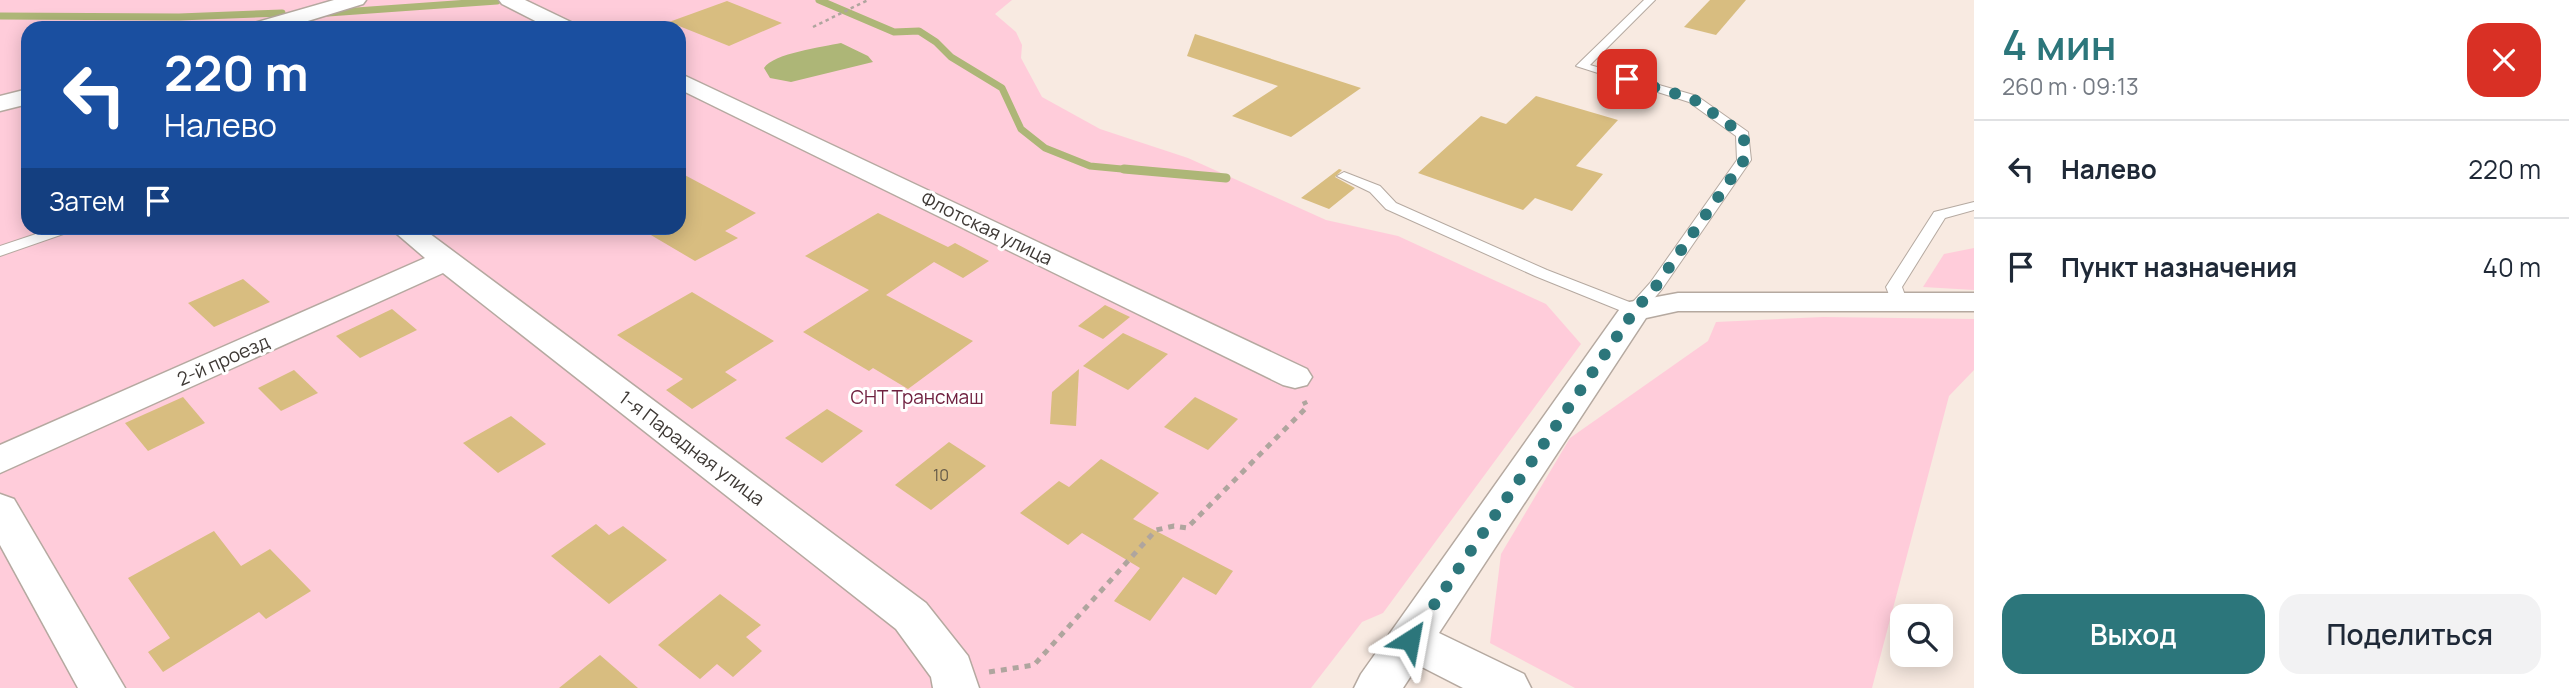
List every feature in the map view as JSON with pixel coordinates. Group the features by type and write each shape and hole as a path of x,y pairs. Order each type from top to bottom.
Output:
{"street":[{"path":"509,0 551,21"},
{"path":"283,21 340,2"},
{"name":"Флотская улица","path":"686,82 1295,377"},
{"path":"0,104 21,98"},
{"name":"1-я Парадная улица","path":"413,235 911,616 952,670 969,684"},
{"name":"2-й проезд","path":"0,460 446,260"},
{"path":"1377,688 1635,310 1678,302 1974,302"},
{"path":"0,509 102,688"},
{"path":"1410,640 1508,688"}],"lane":[{"path":"1344,176 1376,189 1391,206 1541,273 1635,310 1656,286 1744,160 1744,135 1693,99 1582,66 1650,0"},
{"path":"1899,301 1894,287 1938,215 1974,206"},
{"path":"0,251 47,235"}],"path":[{"path":"813,27 869,0"},
{"path":"969,684 989,672 1034,665 1156,530 1174,526 1187,528 1307,407 1295,377"}],"green space":[{"name":"СНТ Трансмаш","path":"0,0 1012,0 995,14 1016,32 1022,45 1021,58 1042,97 1100,129 1188,158 1326,220 1398,236 1546,304 1581,344 1383,613 1362,622 1311,688 0,688"},
{"path":"1974,248 1974,290 1923,287 1944,254"},
{"path":"1823,317 1974,319 1974,370 1949,396 1894,604 1890,604 1890,620 1872,688 1575,688 1490,643 1501,554 1570,438 1708,341 1716,322"}],"shaded area":[{"path":"841,43 868,56 873,62 791,82 770,78 764,68 778,58"}],"building":[{"path":"1710,0 1746,0 1716,35 1684,27"},
{"path":"727,1 782,23 729,46 686,29 686,21 672,21"},
{"path":"1195,34 1361,88 1291,137 1232,116 1278,86 1187,56"},
{"path":"1536,96 1618,120 1576,166 1603,174 1572,211 1535,198 1523,210 1418,173 1481,116 1506,124"},
{"path":"1339,169 1342,170 1335,177 1355,188 1329,209 1301,198"},
{"path":"686,176 756,213 725,231 738,238 695,261 651,235 686,235"},
{"path":"878,213 948,247 955,243 989,261 963,278 934,262 886,295 973,341 908,389 873,368 869,371 803,332 869,290 805,256"},
{"path":"243,279 270,302 214,327 188,303"},
{"path":"692,292 774,341 725,372 737,380 692,409 666,390 683,379 617,335"},
{"path":"1105,305 1130,317 1103,339 1078,326"},
{"path":"392,309 417,330 360,358 336,336"},
{"path":"1123,333 1168,354 1128,390 1083,366"},
{"path":"1079,369 1076,426 1050,424 1052,392"},
{"path":"294,370 318,393 281,411 258,388"},
{"path":"183,397 205,423 148,451 125,423"},
{"path":"1195,397 1238,419 1208,450 1164,427"},
{"path":"827,409 863,431 822,463 785,438"},
{"path":"511,416 546,444 498,473 463,443"},
{"path":"949,442 986,466 931,510 895,485"},
{"path":"1101,459 1159,493 1133,519 1233,571 1216,595 1183,577 1150,621 1114,601 1140,568 1082,533 1068,545 1020,513 1059,481 1069,487"},
{"path":"596,524 609,535 623,526 667,560 609,604 551,556"},
{"path":"214,531 241,566 270,549 311,591 266,619 259,612 163,672 148,652 170,638 128,578"},
{"path":"720,594 761,625 746,637 762,651 733,677 717,664 700,679 658,645"},
{"path":"600,655 638,688 559,688"}],"waterway":[{"path":"819,0 894,32 919,31 936,42 951,57 1002,88 1021,129 1045,148 1090,166 1143,171"},
{"path":"328,13 497,1"},
{"path":"0,16 179,17 282,13"},
{"path":"1124,169 1226,178"}],"route":[{"path":"1410,640 1635,310 1656,286 1744,160 1744,135 1693,99 1627,79"}]}
